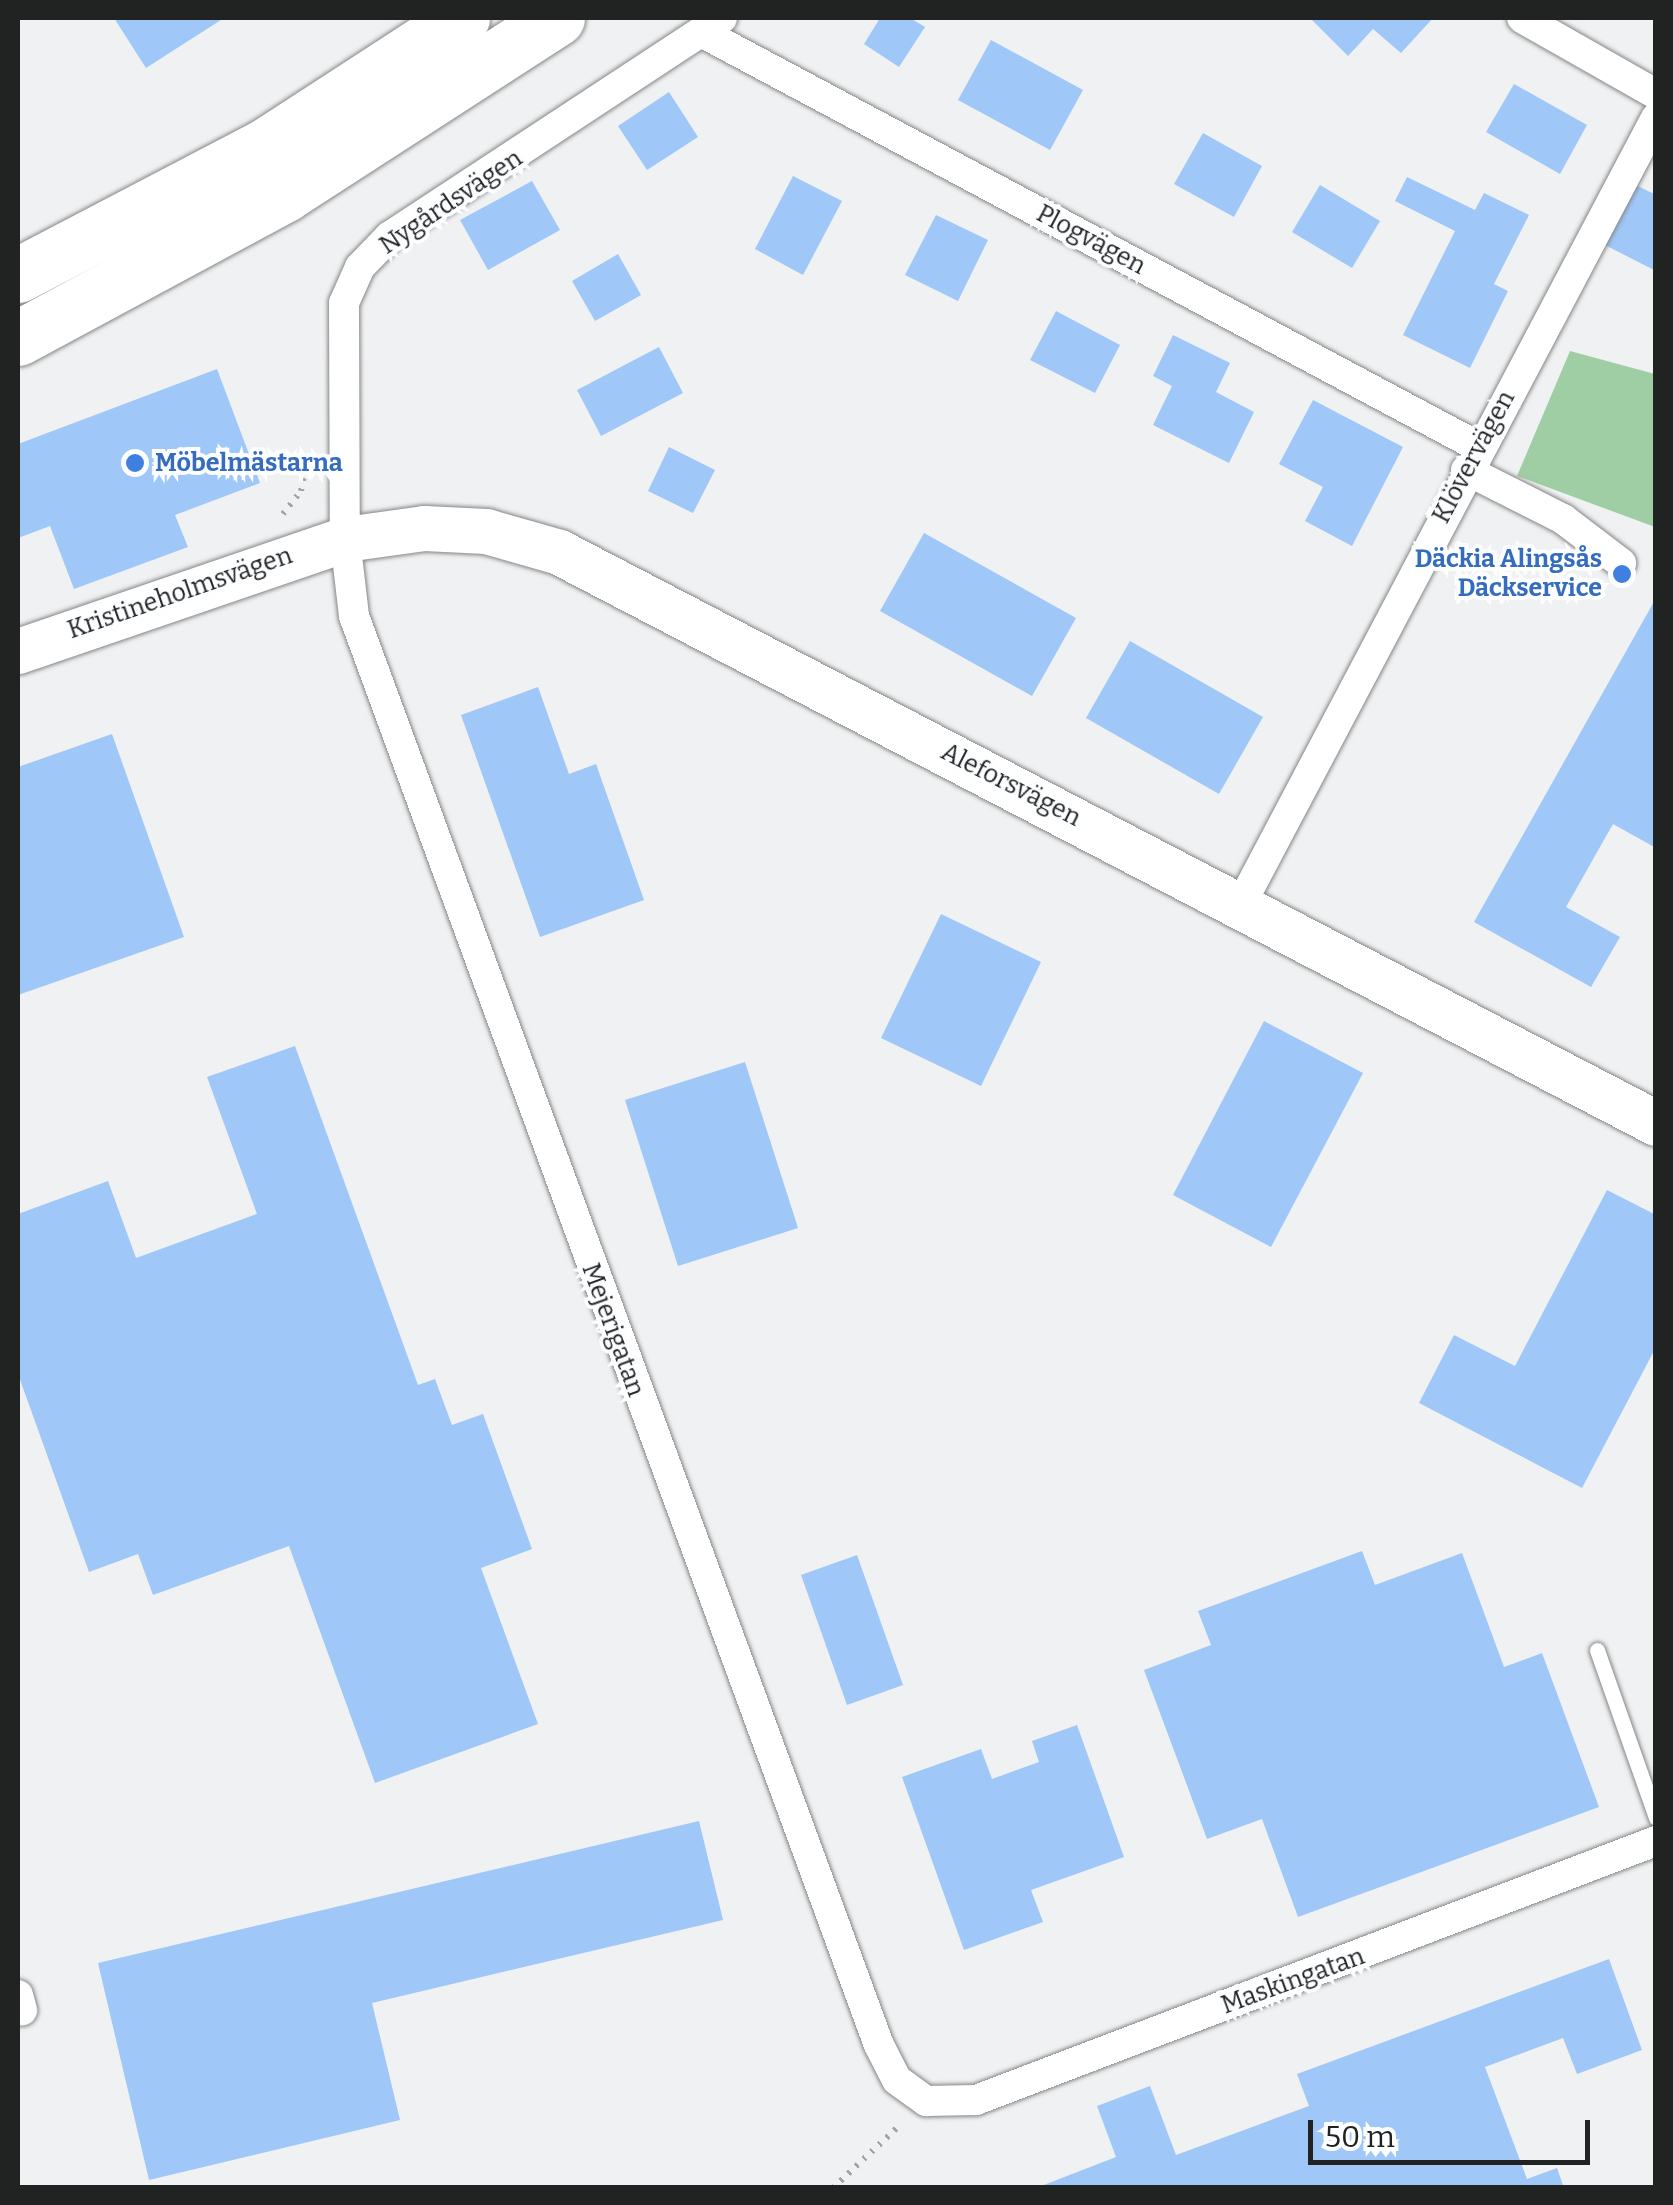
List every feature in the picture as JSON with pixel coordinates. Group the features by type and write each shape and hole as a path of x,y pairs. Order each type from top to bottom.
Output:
{"highway":[{"path":"18,275 265,146 462,18"},
{"path":"18,338 285,194 557,18"}],"street":[{"path":"1522,18 1656,94"},
{"name":"Plogvägen","path":"712,25 1473,459 1621,563"},
{"name":"Nygårdsvägen","path":"345,539 344,303 360,267 390,236 712,25"},
{"name":"Klövervägen","path":"1242,904 1656,118"},
{"name":"Aleforsvägen","path":"345,539 424,528 486,530 559,552 1242,904 1656,1123"},
{"name":"Kristineholmsvägen","path":"18,651 345,539"},
{"name":"Mejerigatan","path":"345,539 354,616 693,1550 879,2044 898,2080 926,2101"},
{"name":"Maskingatan","path":"926,2101 976,2100 1656,1841"}],"lane":[{"path":"1597,1650 1656,1818"}],"path":[{"path":"272,524 301,491 310,441"},
{"path":"833,2188 926,2101"}],"green space":[{"path":"1570,351 1655,374 1655,527 1517,476"}],"building":[{"path":"114,18 224,18 146,68"},
{"path":"880,18 910,18 925,27 899,67 864,44"},
{"path":"1310,18 1433,18 1401,53 1373,29 1348,56"},
{"path":"991,40 1083,90 1050,150 958,100"},
{"path":"1514,84 1587,125 1560,174 1486,132"},
{"path":"669,92 698,137 647,170 618,126"},
{"path":"1203,133 1262,166 1234,217 1174,184"},
{"path":"793,176 842,201 803,275 755,249"},
{"path":"1407,177 1475,210 1484,193 1529,215 1494,284 1508,291 1470,368 1403,335 1455,231 1395,201"},
{"path":"532,181 560,230 488,270 460,220"},
{"path":"1634,184 1656,195 1656,271 1603,244"},
{"path":"1320,185 1380,221 1352,268 1292,232"},
{"path":"936,215 988,240 958,301 905,275"},
{"path":"618,254 641,295 595,321 572,281"},
{"path":"1056,311 1120,345 1095,393 1030,360"},
{"path":"1173,335 1230,363 1216,392 1254,412 1229,463 1153,425 1172,386 1153,376"},
{"path":"659,347 683,393 601,436 577,390"},
{"name":"Möbelmästarna","path":"217,369 260,483 175,515 188,547 74,589 50,526 18,538 18,444"},
{"path":"1313,400 1403,447 1352,546 1305,521 1323,487 1279,464"},
{"path":"669,447 715,470 693,513 648,491"},
{"path":"924,533 1076,618 1032,696 880,611"},
{"path":"1656,598 1656,848 1613,824 1566,907 1620,937 1591,987 1474,922"},
{"path":"1130,641 1263,717 1219,794 1086,718"},
{"path":"538,687 569,774 596,764 644,900 540,937 461,715"},
{"path":"112,734 184,937 18,995 18,767"},
{"path":"941,914 1041,962 981,1086 881,1038"},
{"path":"1264,1021 1363,1073 1271,1247 1173,1195"},
{"path":"295,1046 418,1385 435,1379 452,1425 483,1414 532,1549 481,1568 538,1724 375,1783 289,1546 153,1595 138,1554 89,1572 18,1374 18,1214 108,1181 136,1258 257,1214 207,1077"},
{"path":"745,1062 798,1228 678,1266 625,1100"},
{"path":"1607,1190 1656,1215 1656,1347 1582,1488 1419,1403 1454,1335 1515,1366"},
{"path":"1362,1551 1375,1585 1462,1553 1504,1667 1542,1653 1599,1807 1298,1917 1262,1819 1207,1839 1144,1670 1211,1645 1198,1611"},
{"path":"857,1555 903,1685 847,1705 801,1575"},
{"path":"1077,1725 1124,1857 1031,1890 1043,1922 964,1950 902,1777 981,1749 992,1779 1039,1762 1032,1741"},
{"path":"699,1821 723,1920 372,2003 400,2120 149,2180 98,1963"},
{"path":"1609,1959 1642,2050 1577,2074 1563,2038 1485,2067 1527,2179 1557,2168 1564,2188 1036,2188 1116,2157 1097,2106 1150,2086 1176,2155 1309,2106 1297,2074"}],"place":[{"name":"Möbelmästarna","path":"135,463"},
{"name":"Däckia Alingsås Däckservice","path":"1622,574"}]}
